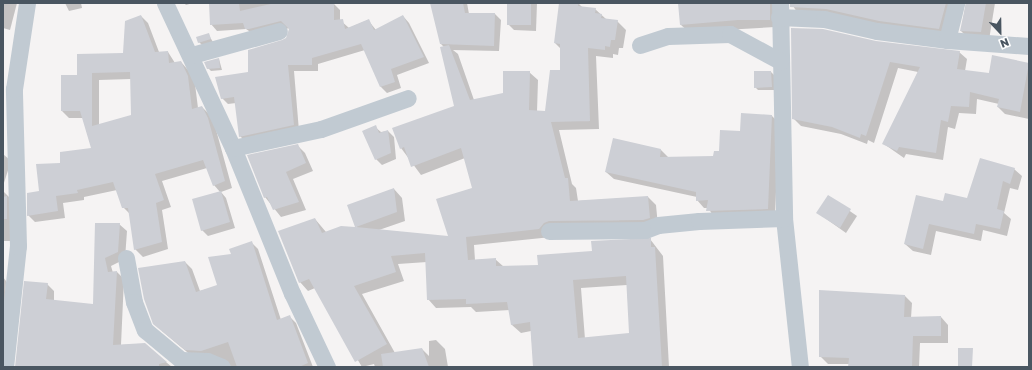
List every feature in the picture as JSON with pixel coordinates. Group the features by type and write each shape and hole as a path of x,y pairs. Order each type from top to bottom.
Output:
{"street":[{"path":"4,367 18,246 14,89 27,3"},
{"path":"165,3 192,55 233,148 292,294 327,367"},
{"path":"946,40 956,3"},
{"path":"800,367 784,218 779,10 877,31 946,40 1029,46"},
{"path":"192,55 279,31"},
{"path":"640,45 668,36 730,34 780,61"},
{"path":"233,148 321,129 408,98"},
{"path":"549,231 645,230 658,225 699,221 784,218"},
{"path":"126,258 134,302 145,330 181,360 207,361 222,367"}],"building":[{"path":"209,3 239,3 240,11 275,3 334,3 334,20 343,19 345,29 369,19 374,30 403,15 424,57 391,69 395,82 380,87 361,44 312,58 312,65 288,65 294,125 239,137 234,97 221,99 215,77 248,72 248,50 286,38 289,29 281,21 249,29 245,29 243,23 210,25"},
{"path":"430,3 463,3 465,13 495,13 494,46 440,44"},
{"path":"507,3 531,3 531,25 507,25"},
{"path":"559,3 579,3 578,6 596,8 595,13 602,14 601,18 618,20 615,40 611,40 610,47 605,46 605,50 588,48 590,121 551,122 565,178 568,178 570,201 648,196 650,218 643,220 549,221 544,223 539,229 466,237 468,260 496,258 496,266 538,265 537,255 592,251 591,241 651,238 651,247 655,247 662,367 533,367 530,322 511,325 507,302 466,304 466,299 427,300 425,253 391,256 396,272 354,286 387,344 355,362 309,279 299,283 278,231 315,218 322,233 341,226 355,227 347,205 394,188 397,212 356,227 448,236 436,199 472,188 461,148 411,167 404,147 400,149 392,128 454,106 440,47 449,45 470,100 503,93 503,71 530,71 529,110 545,111 550,70 560,70 560,44 554,43","holes":["626,276 629,333 578,338 573,280"]},
{"path":"678,3 770,3 770,20 738,20 680,25"},
{"path":"790,3 946,3 939,29 879,21 826,9 790,7"},
{"path":"966,3 986,3 981,32 960,31"},
{"path":"141,15 155,52 168,51 169,63 181,61 188,76 192,109 202,106 208,118 225,181 213,186 203,160 155,174 164,200 156,203 162,242 134,250 128,208 122,208 113,182 77,190 78,193 56,196 58,211 27,216 27,193 39,191 36,164 60,163 60,152 91,148 80,111 61,111 61,75 77,75 77,54 123,53 125,21","holes":["130,72 131,115 92,126 92,73"]},
{"path":"791,28 823,29 876,41 960,51 957,69 989,73 992,55 1029,63 1020,112 997,107 999,99 970,92 969,107 951,106 948,122 941,120 936,153 899,147 897,151 882,144 920,67 890,62 866,136 861,134 860,138 832,127 792,119"},
{"path":"209,33 211,39 198,43 196,37"},
{"path":"219,58 220,68 207,69 204,62"},
{"path":"754,71 771,71 772,87 754,88"},
{"path":"741,113 772,115 768,209 706,211 708,200 696,201 696,192 605,172 613,138 661,149 660,157 713,156 714,151 719,151 720,130 740,131"},
{"path":"376,125 379,133 388,130 391,153 375,160 362,131"},
{"path":"298,144 306,163 286,172 299,202 273,210 267,197 264,198 247,155"},
{"path":"980,158 1015,168 1010,184 1003,181 997,209 1004,211 1000,229 976,224 974,234 929,224 923,249 904,244 916,195 943,201 945,193 967,198"},
{"path":"221,191 230,222 201,231 192,199"},
{"path":"828,195 851,209 840,228 816,213"},
{"path":"7,196 7,219 3,219 3,197"},
{"path":"95,223 120,223 118,252 105,258 108,272 117,271 113,345 145,343 167,362 159,364 159,367 15,367 24,281 48,283 46,299 93,304"},
{"path":"252,241 277,320 290,315 308,363 299,367 237,367 228,342 201,351 185,350 153,324 144,299 138,268 185,261 196,292 217,285 208,257 231,254 229,249"},
{"path":"819,290 905,295 904,317 941,316 941,336 913,336 912,367 848,367 849,358 819,357"},
{"path":"422,348 429,367 383,367 381,354"},
{"path":"958,348 973,348 972,367 958,367"}]}
